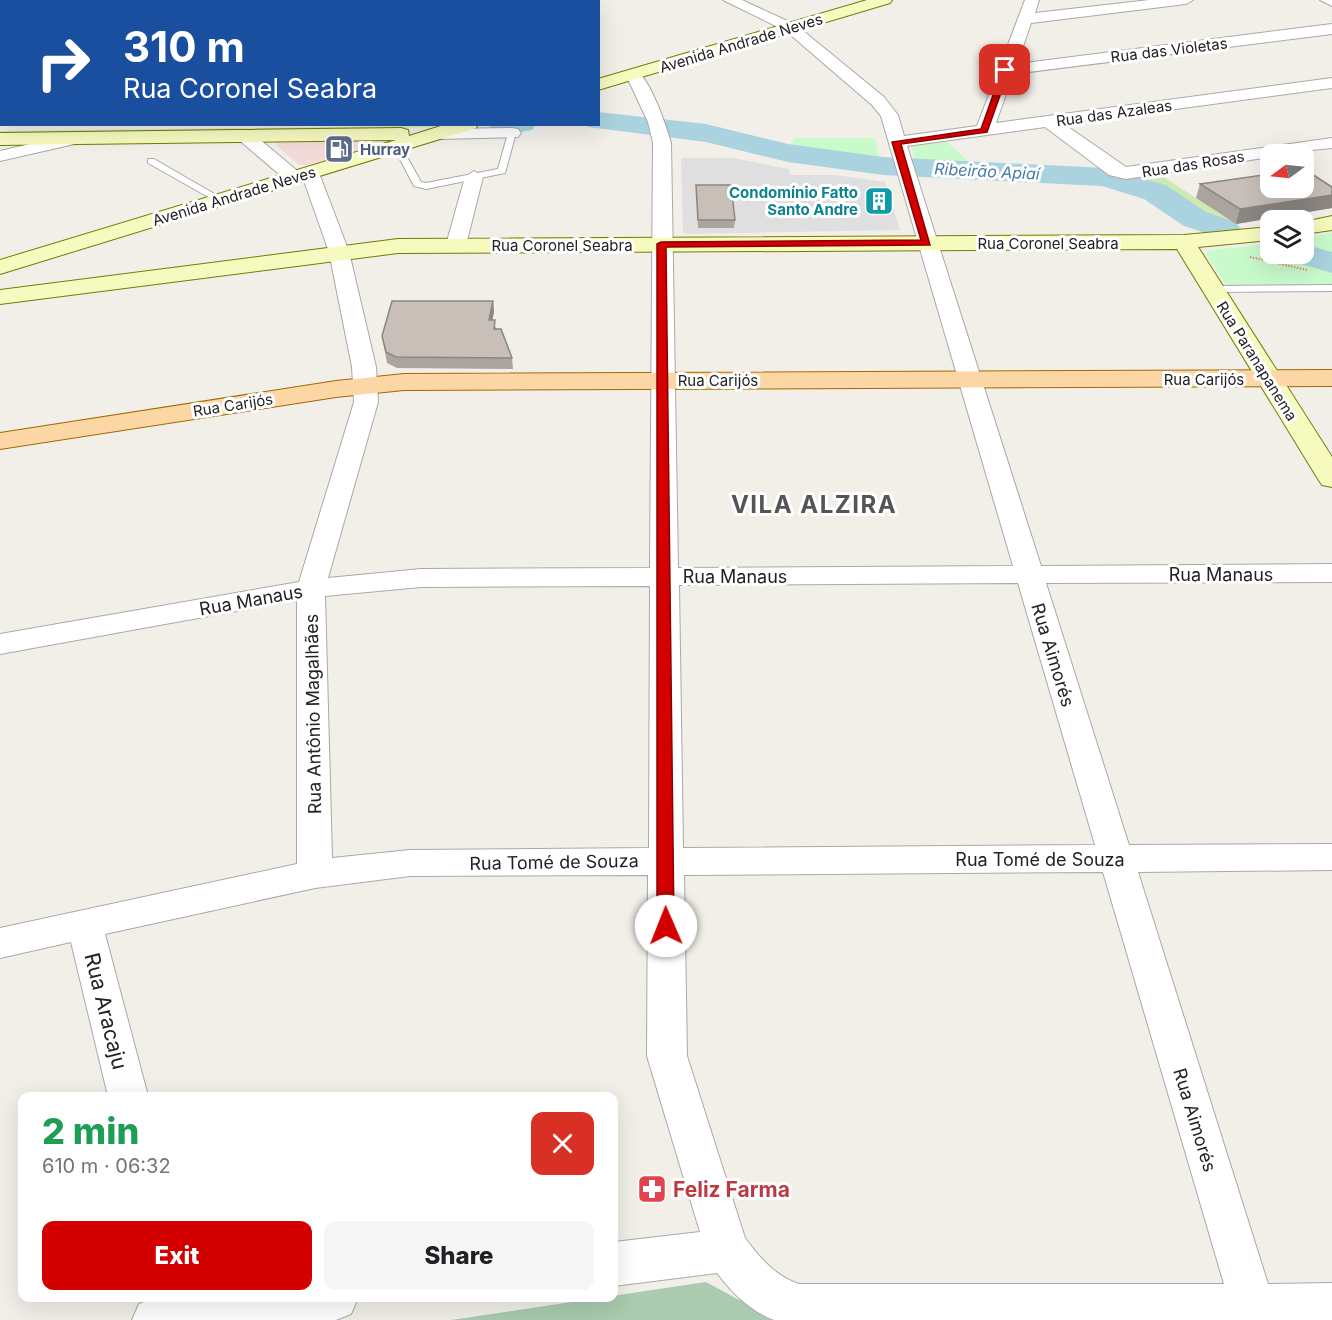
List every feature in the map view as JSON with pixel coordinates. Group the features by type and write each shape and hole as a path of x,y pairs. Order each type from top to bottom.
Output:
{"main road":[{"name":"Rua Carijós","path":"0,441 365,385 404,382 1332,378"}],"street":[{"name":"Rua Aimorés","path":"729,0 791,28 878,101 889,115 1255,1313"},
{"name":"Avenida Andrade Neves","path":"600,84 884,0"},
{"path":"984,130 1033,0"},
{"path":"1025,19 1186,0"},
{"path":"1327,0 1332,2"},
{"name":"Rua das Violetas","path":"1005,70 1332,29"},
{"path":"634,75 658,127 661,244 667,1056 727,1251 748,1278 775,1298 800,1307 1255,1313 1332,1306"},
{"name":"Rua das Azaleas","path":"896,142 1332,83"},
{"name":"Rua das Rosas","path":"1049,122 1116,171 1126,173 1332,143"},
{"name":"Avenida Andrade Neves","path":"0,267 463,126"},
{"path":"0,139 512,133"},
{"path":"245,136 302,175"},
{"path":"0,156 77,138"},
{"name":"Rua Antônio Magalhães","path":"302,175 339,252 364,367 366,402 311,589 315,874"},
{"path":"456,245 474,177"},
{"path":"1314,227 1332,224"},
{"name":"Rua Coronel Seabra","path":"0,297 398,246 1184,242 1260,235"},
{"name":"Rua Paranapanema","path":"1184,242 1332,479"},
{"name":"Rua Manaus","path":"0,644 311,589 421,578 1332,573"},
{"name":"Rua Tomé de Souza","path":"0,943 315,874 410,863 1332,858"},
{"name":"Rua Aracaju","path":"85,926 127,1092"},
{"path":"618,1264 727,1251"},
{"path":"173,1311 285,1302"}],"lane":[{"path":"397,146 417,184 421,186 502,171 512,133"},
{"path":"151,161 220,200"},
{"path":"1212,289 1332,288"}],"path":[{"path":"1208,241 1214,248 1311,271"}],"shaded area":[{"path":"373,141 374,145 307,165 299,165 276,145 279,142"},
{"path":"681,158 733,158 789,169 790,175 835,175 885,182 900,230 689,234 683,232"}],"green space":[{"path":"435,127 0,135 0,131"},
{"path":"795,138 875,138 881,163 789,151"},
{"path":"946,141 976,168 917,166 911,146"},
{"path":"1103,172 1141,178 1162,176 1242,228 1214,231 1159,192"},
{"path":"1332,233 1332,285 1226,285 1206,254 1210,250 1260,245 1260,264 1314,264 1314,236"},
{"path":"706,1282 776,1320 451,1320 572,1302 618,1302 618,1295"}],"building":[{"path":"1260,175 1260,198 1312,198 1240,209 1200,184"},
{"path":"1314,175 1332,187 1332,195 1314,198"},
{"path":"696,185 731,185 735,220 698,220"},
{"path":"392,301 493,301 489,320 495,320 494,329 501,329 512,358 396,357 386,352 382,336"}],"waterway":[{"name":"Ribeirão Apiaí","path":"600,121 706,133 788,153 883,166 1104,177 1155,192 1195,219 1224,229"},
{"name":"Ribeirão Apiaí","path":"1314,257 1332,263"}],"place":[{"name":"Hurray","path":"339,149"},
{"name":"Condomínio Fatto Santo Andre","path":"879,201"},
{"name":"Feliz Farma","path":"652,1189"}],"district":[{"name":"VILA ALZIRA","path":"814,504"}],"route":[{"path":"666,926 661,244 927,243 896,142 984,130 1005,70"}]}
